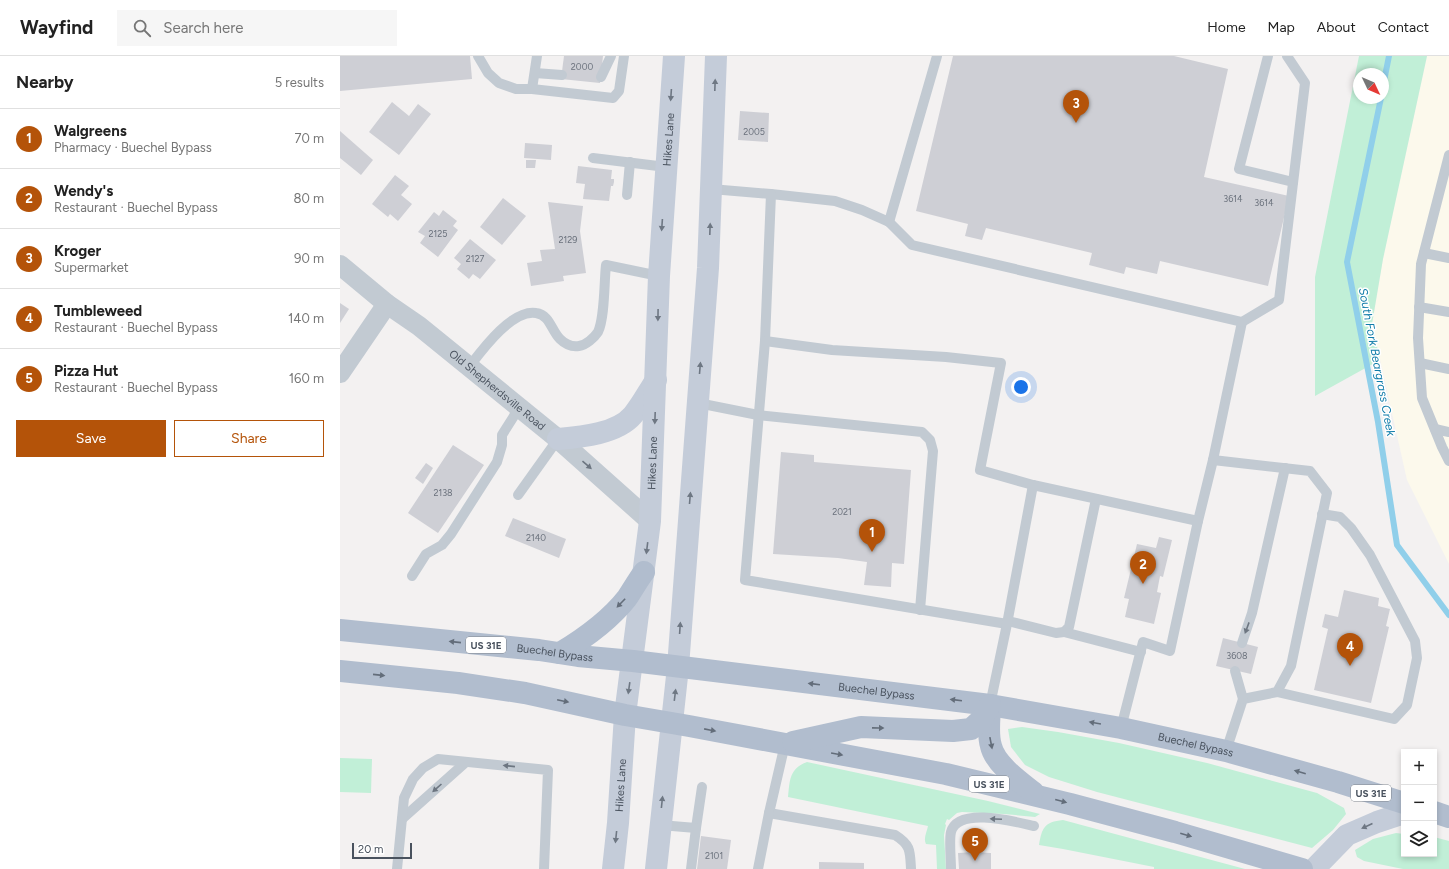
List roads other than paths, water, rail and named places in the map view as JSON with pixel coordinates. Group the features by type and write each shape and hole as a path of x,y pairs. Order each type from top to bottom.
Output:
{"main road":[{"name":"Hikes Lane","path":"613,869 618,823 625,715 650,521 659,276 674,56"},
{"path":"656,869 678,667 708,268 716,56"},
{"path":"558,439 587,436 609,430 625,423 633,415 656,380"},
{"path":"560,653 583,639 604,622 626,598 644,572"},
{"name":"Buechel Bypass","path":"340,630 633,661 990,705 1121,728 1226,751 1338,782 1401,802"},
{"name":"US 31E","path":"340,671 450,682 525,693 625,715 672,722 946,774 1036,795 1175,832 1302,869"},
{"path":"785,744 860,728 953,731 971,729 982,719 990,705"},
{"path":"990,705 989,730 990,744 993,753 1012,775 1036,795"},
{"path":"1314,869 1347,835 1377,822 1401,814"}],"street":[{"name":"Old Shepherdsville Road","path":"340,266 387,304 419,326 558,439 650,521"},
{"path":"340,373 387,304"}],"lane":[{"path":"478,56 488,73 499,83 516,89 532,89 613,98 619,91 624,56"},
{"path":"532,89 537,56"},
{"path":"889,222 936,56"},
{"path":"1268,56 1239,169 1293,182"},
{"path":"711,189 835,201 862,210 889,222 912,246 1242,322 1279,300 1305,83 1287,56"},
{"path":"601,78 606,57"},
{"path":"535,73 562,75"},
{"path":"1449,155 1421,264 1418,338 1422,398 1449,461"},
{"path":"593,158 666,167"},
{"path":"627,195 630,162"},
{"path":"771,194 765,341 745,580 920,610 1008,622 1056,633 1064,632 1141,652"},
{"path":"1438,197 1449,199"},
{"path":"1424,253 1449,258"},
{"path":"469,367 505,326 516,318 535,312 547,318 559,338 566,344 574,347 583,346 598,332 602,318 606,265 659,276"},
{"path":"1419,307 1449,312"},
{"path":"1121,728 1143,642 1170,652 1242,322"},
{"path":"765,341 832,350 1001,362 980,470 1033,485 1198,521"},
{"path":"1420,363 1449,369"},
{"path":"698,403 758,415 922,432 930,440 933,451 920,610"},
{"path":"412,576 426,554 442,545 451,534 498,462 502,444 502,435 519,408"},
{"path":"1435,429 1449,432"},
{"path":"518,495 558,439"},
{"path":"1213,460 1310,471 1327,493 1291,666 1276,692"},
{"path":"1242,643 1252,613 1285,468"},
{"path":"990,705 1008,622 1033,485"},
{"path":"1064,632 1069,627 1096,499"},
{"path":"1243,699 1276,692 1394,719 1407,705 1417,658 1416,641 1370,555 1351,528 1340,518 1322,514"},
{"path":"1226,751 1243,699 1235,671"},
{"path":"758,869 785,744"},
{"path":"397,869 404,798 413,779 423,768 438,759 548,770 544,869"},
{"path":"402,819 466,762"},
{"path":"691,869 702,787"},
{"path":"769,813 895,835 906,841 910,854 911,869"},
{"path":"951,869 951,832 955,825 961,820 969,818 1001,819 1034,826"},
{"path":"660,825 696,828"}],"waterway":[{"name":"South Fork Beargrass Creek","path":"1387,68 1389,56"},
{"name":"South Fork Beargrass Creek","path":"1380,104 1347,262 1378,422 1397,545 1449,615"}],"place":[{"name":"Kroger","path":"1076,123"},
{"name":"Walgreens","path":"872,552"},
{"name":"Wendy's","path":"1143,584"},
{"name":"Tumbleweed","path":"1350,666"},
{"name":"Pizza Hut","path":"975,861"}]}
